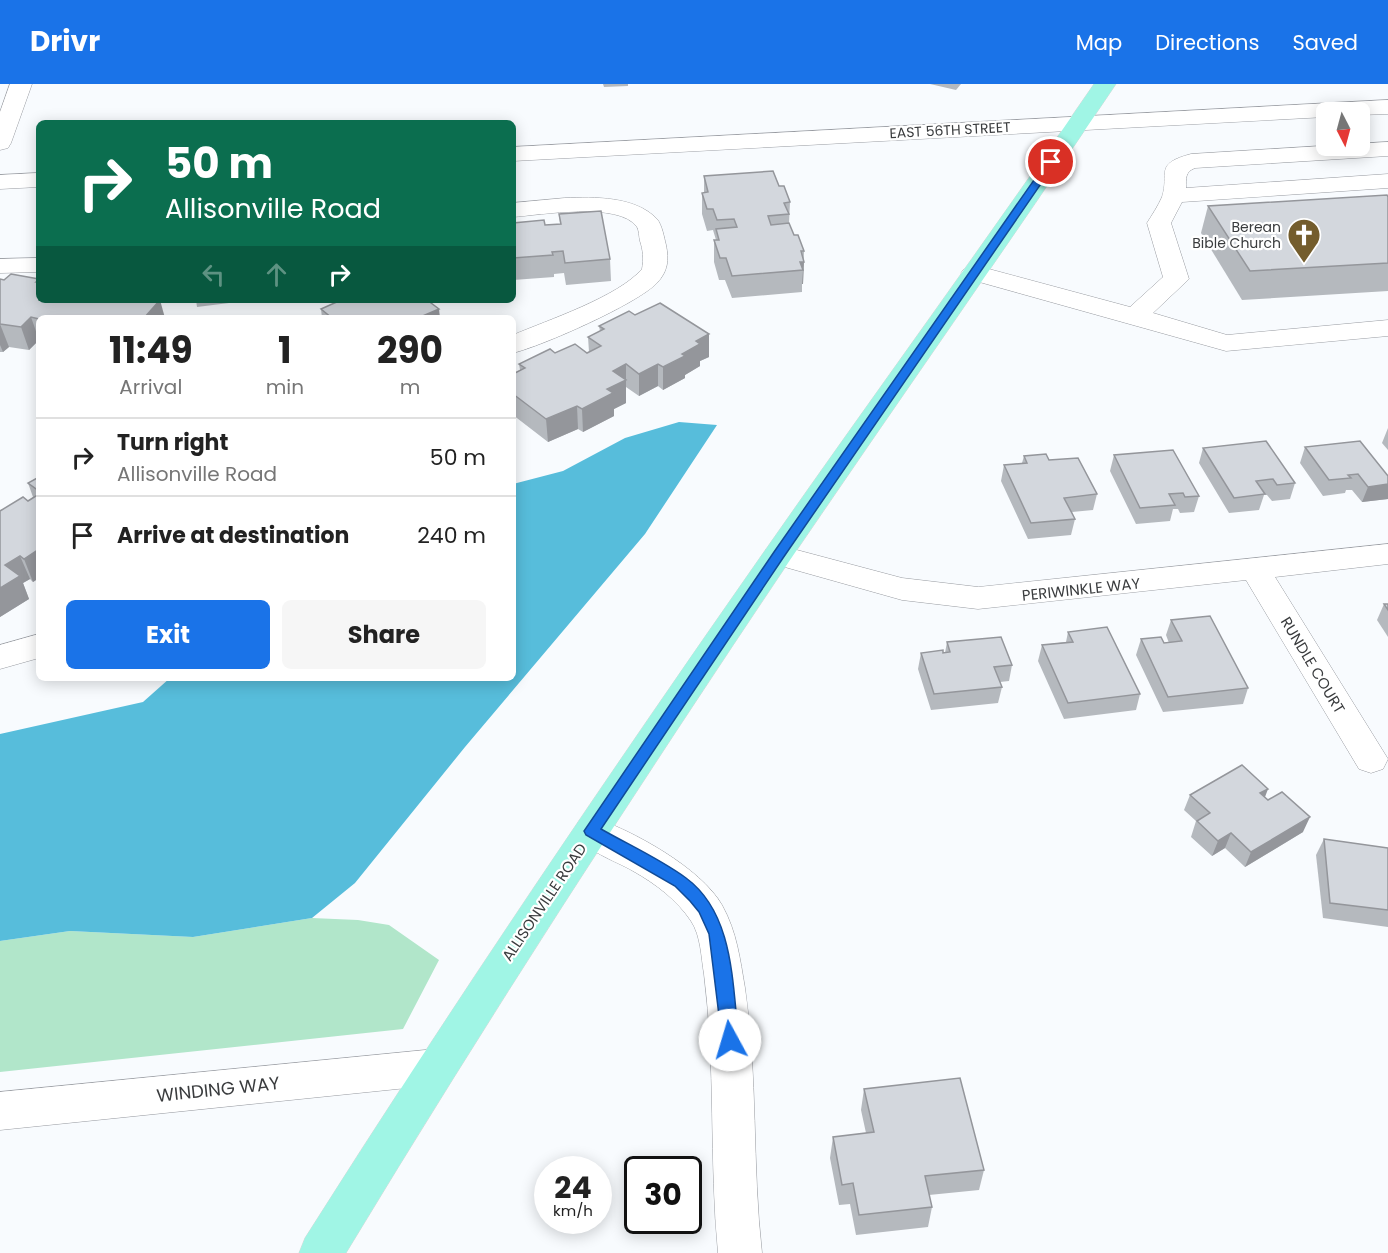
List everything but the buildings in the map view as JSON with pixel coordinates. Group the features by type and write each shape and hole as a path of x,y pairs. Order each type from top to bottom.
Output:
{"main road":[{"name":"ALLISONVILLE ROAD","path":"321,1253 436,1066 592,831 778,555 1105,84"}],"street":[{"path":"0,143 21,84"},
{"name":"EAST 56TH STREET","path":"516,154 1388,107"},
{"path":"1135,316 1176,279 1159,223 1174,196 1175,172 1181,165 1191,161 1388,149"},
{"path":"0,182 36,180"},
{"path":"1174,196 1388,181"},
{"path":"516,210 598,205 633,212 646,221 655,258 654,270 634,290 516,344"},
{"path":"0,266 36,265"},
{"path":"974,273 1226,343 1388,328"},
{"name":"PERIWINKLE WAY","path":"778,555 875,583 960,598 1002,597 1388,554"},
{"name":"RUNDLE COURT","path":"1255,569 1371,760"},
{"path":"0,657 36,647"},
{"path":"592,831 680,882 696,896 712,921 717,934 732,1060 732,1160 740,1253"},
{"name":"WINDING WAY","path":"0,1111 436,1066"}],"green space":[{"path":"312,918 358,920 389,925 439,960 403,1029 0,1072 0,941 70,931 193,937"}],"water":[{"path":"679,422 717,425 645,534 465,747 355,883 312,918 193,937 70,931 0,941 0,734 143,702 167,681 516,681 516,483 563,471 625,438"}],"place":[{"name":"Berean Bible Church","path":"1304,264"}],"route":[{"path":"730,1040 717,934 705,909 696,896 680,882 592,831 778,555 1051,162"}]}
